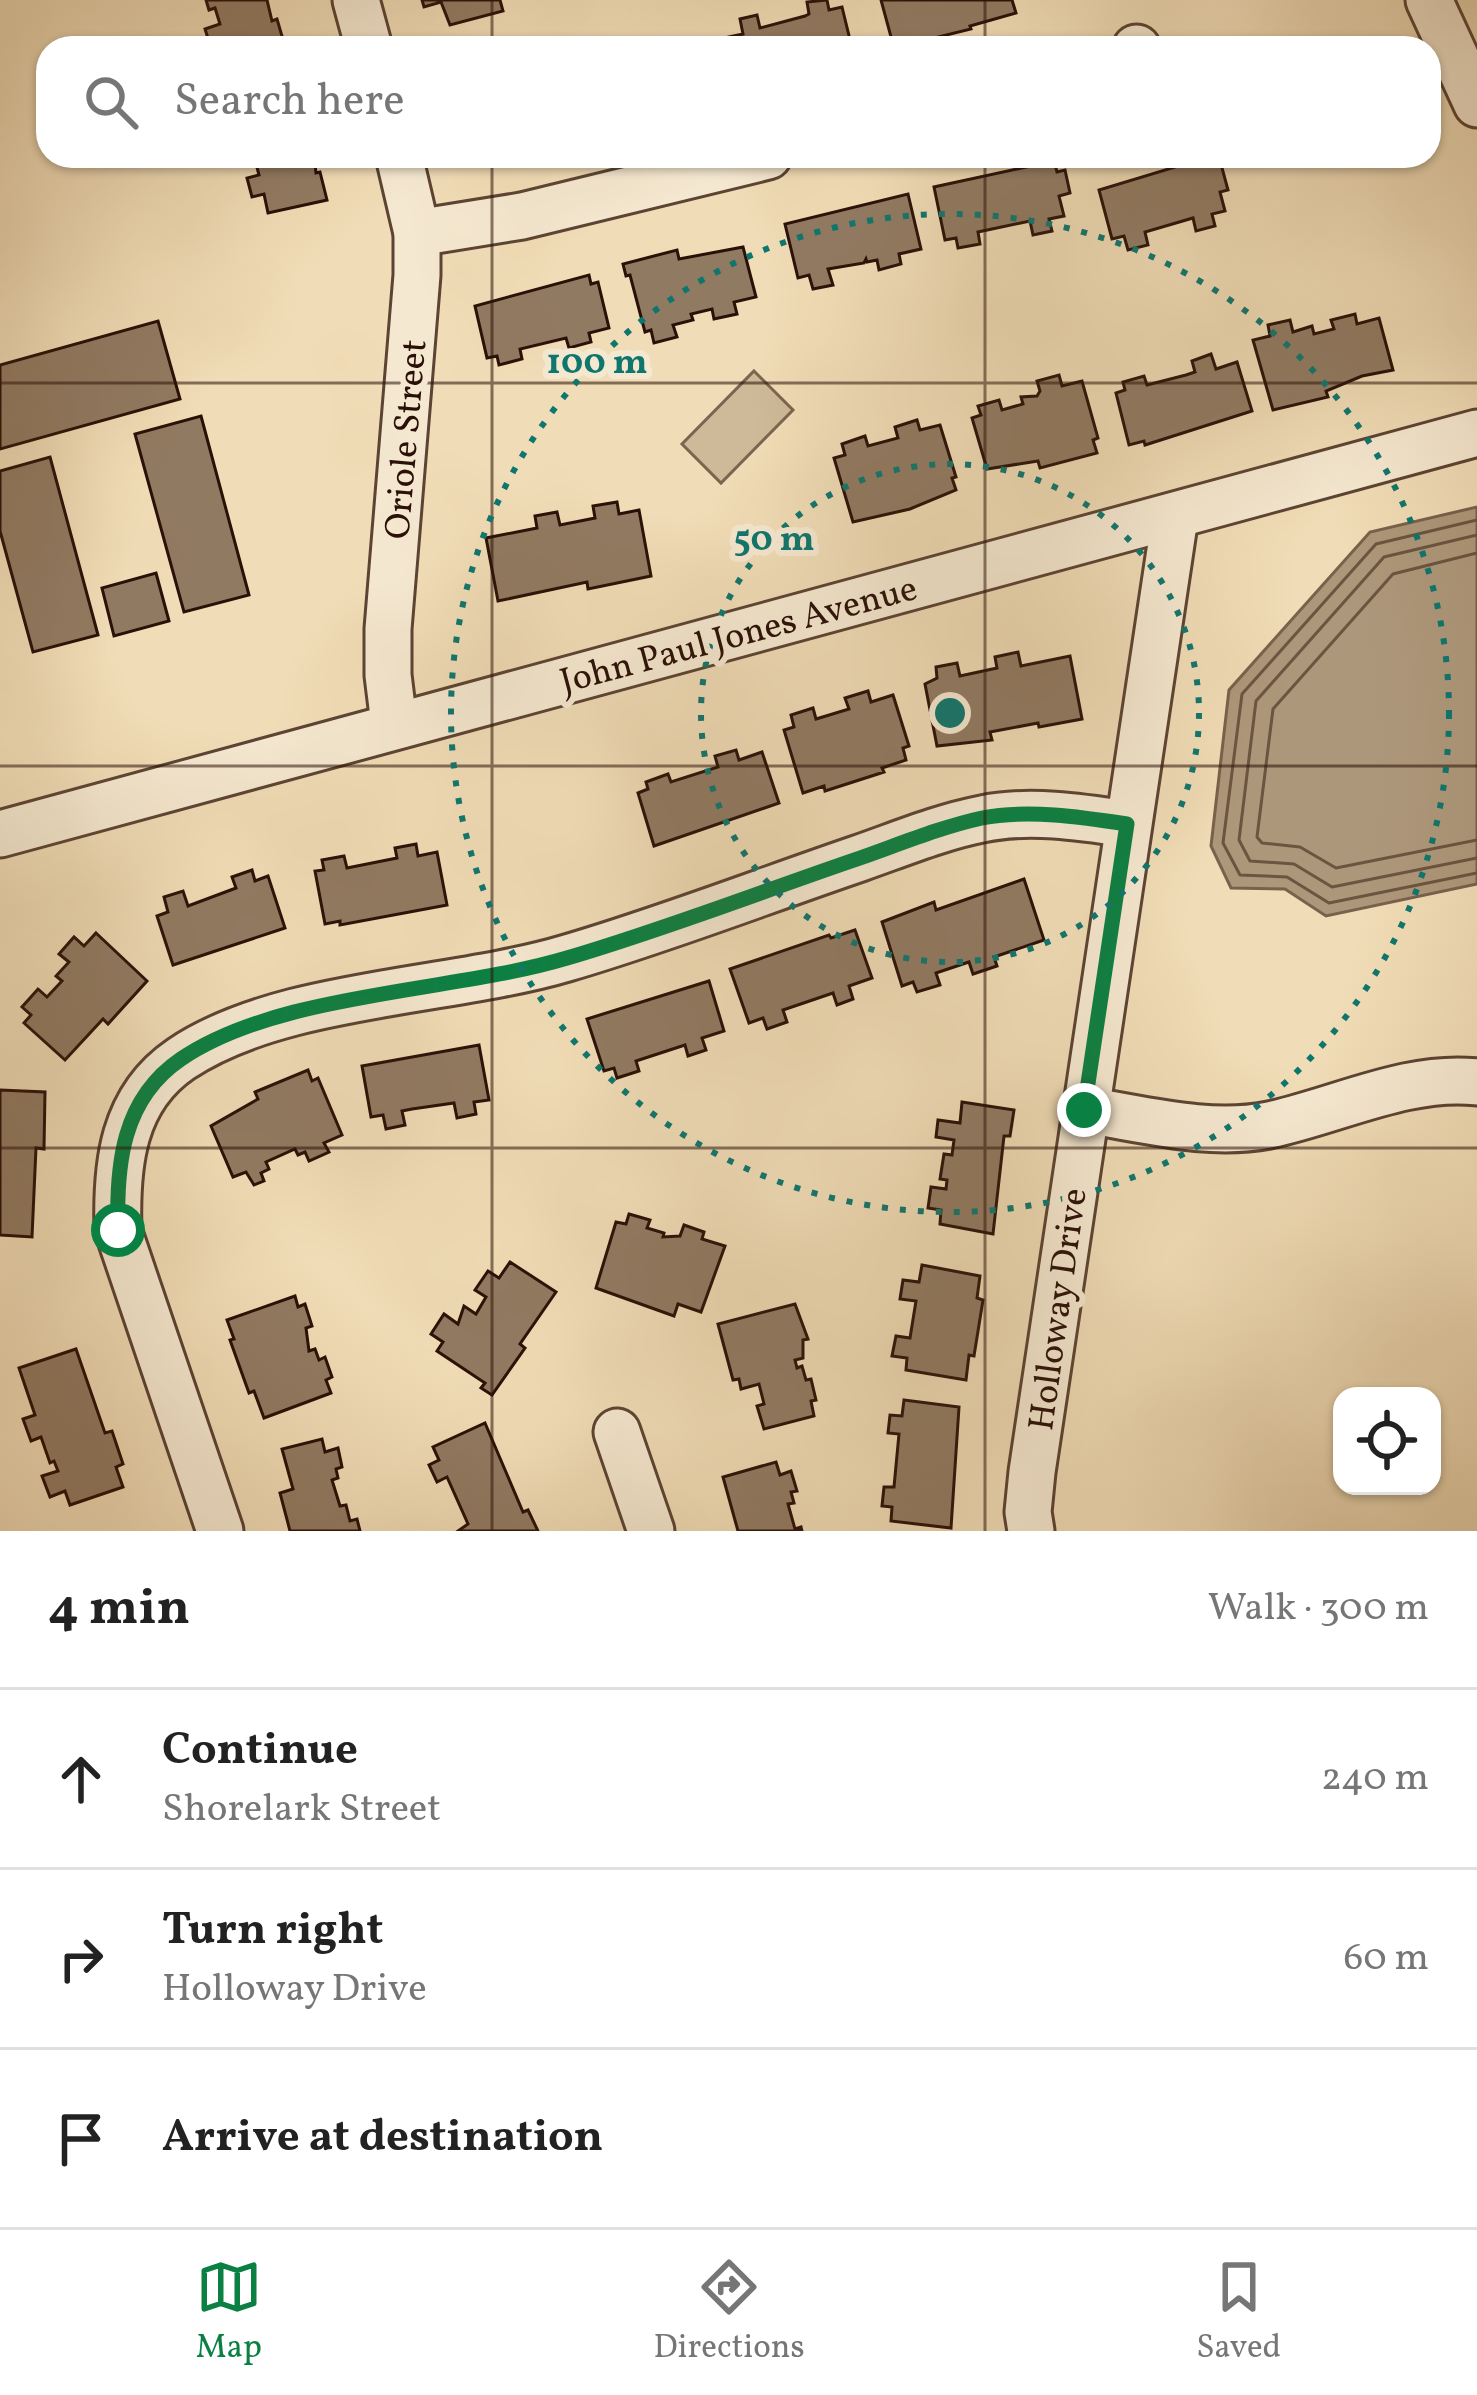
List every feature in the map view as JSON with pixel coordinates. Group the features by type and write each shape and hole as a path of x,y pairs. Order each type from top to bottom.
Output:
{"street":[{"path":"356,0 366,36"},
{"path":"1429,0 1477,104"},
{"name":"Oriole Street","path":"394,724 388,629 417,275 417,233 402,168"},
{"path":"417,233 522,215 719,168"},
{"name":"John Paul Jones Avenue","path":"0,834 1477,433"},
{"name":"Holloway Drive","path":"1031,1531 1032,1472 1175,517"},
{"path":"220,1531 118,1230 116,1178 124,1135 146,1092 178,1061 228,1033 311,1009 565,959 984,818 1082,817 1127,824"},
{"path":"1084,1110 1217,1129 1241,1128 1423,1084 1477,1082"},
{"path":"617,1432 651,1531"}],"shaded area":[{"path":"754,371 793,410 721,483 682,444"}],"water":[{"path":"1477,507 1477,884 1326,916 1285,889 1231,888 1211,846 1229,690 1370,532"}],"building":[{"path":"206,0 267,0 282,36 207,36 205,29 220,24 215,8 209,10"},
{"path":"422,0 500,0 503,11 450,25 441,2 424,7"},
{"path":"827,0 829,10 842,7 849,36 734,36 743,34 740,19 757,15 760,28 809,14 807,2"},
{"path":"881,0 1012,0 1016,13 943,36 891,36"},
{"path":"257,168 315,168 327,200 268,213 264,194 252,197 247,178 259,175"},
{"path":"1022,168 1056,168 1057,172 1065,170 1070,193 1059,196 1064,216 1049,219 1052,231 1033,235 1030,221 978,232 980,244 958,248 956,238 945,240 934,187"},
{"path":"1171,168 1222,168 1228,190 1220,192 1225,211 1212,214 1215,226 1196,231 1193,218 1145,232 1148,245 1128,250 1124,236 1112,239 1099,190"},
{"path":"908,194 921,249 899,254 901,264 879,270 877,260 866,259 828,269 833,285 813,289 809,275 798,278 785,224"},
{"path":"743,247 756,297 734,302 737,314 714,319 712,309 691,314 693,320 673,325 677,337 654,343 651,330 645,332 623,264 677,250 679,259"},
{"path":"589,275 591,284 598,282 609,328 589,333 591,342 569,348 566,338 520,349 522,359 499,365 497,356 487,358 475,306"},
{"path":"1355,314 1357,324 1379,318 1393,370 1362,376 1326,391 1328,397 1273,410 1253,340 1270,336 1268,325 1290,320 1293,332 1312,326 1314,334 1334,329 1331,320"},
{"path":"158,321 180,399 0,449 0,365"},
{"path":"1211,354 1216,369 1237,362 1252,411 1145,445 1144,441 1129,445 1116,393 1125,390 1123,382 1144,376 1147,385 1186,375 1195,372 1192,361"},
{"path":"1059,375 1062,386 1082,381 1098,438 1093,440 1097,453 1040,468 1038,461 987,469 972,418 981,415 978,406 999,400 1002,410 1023,404 1021,397 1037,396 1037,381"},
{"path":"201,416 249,595 184,612 135,434"},
{"path":"917,420 920,430 940,425 956,490 910,509 853,522 834,458 845,455 842,444 865,436 868,446 898,438 895,427"},
{"path":"50,457 98,635 33,652 0,531 0,471"},
{"path":"617,502 619,514 639,510 651,576 588,589 587,582 498,601 486,538 537,528 535,516 557,512 560,525 595,518 593,506"},
{"path":"156,573 169,621 114,636 102,588"},
{"path":"1018,652 1021,666 1070,656 1082,719 990,732 992,740 937,746 925,684 937,678 936,667 957,663 960,676 997,668 995,657"},
{"path":"868,691 871,702 893,695 909,746 903,748 906,760 825,791 824,786 803,793 784,730 794,727 791,715 813,708 816,719 849,709 845,698"},
{"path":"736,750 739,760 762,752 779,803 654,846 638,793 648,789 646,782 668,774 671,782 718,767 715,756"},
{"path":"416,844 418,856 437,852 447,905 325,924 315,871 324,870 322,860 344,856 347,868 397,858 395,848"},
{"path":"252,870 255,881 268,876 285,928 173,965 157,916 168,912 164,897 183,891 188,906 236,888 232,877"},
{"path":"1024,879 1044,940 994,957 997,966 973,974 969,962 936,973 940,985 917,992 913,982 902,986 882,922 934,902 936,910"},
{"path":"855,930 872,978 849,986 853,999 837,1005 833,993 783,1010 787,1022 767,1029 763,1018 749,1023 730,969"},
{"path":"96,933 147,981 108,1024 103,1019 65,1060 24,1023 31,1015 22,1007 38,989 47,997 62,981 56,976 69,962 59,954 74,937 84,946"},
{"path":"709,981 724,1031 702,1038 706,1050 688,1056 685,1045 636,1061 639,1071 617,1078 614,1068 604,1071 587,1019"},
{"path":"479,1045 489,1100 474,1102 476,1114 457,1118 454,1103 412,1109 402,1111 405,1125 386,1129 383,1115 371,1117 362,1066"},
{"path":"308,1070 312,1081 318,1078 342,1135 324,1143 329,1152 309,1161 305,1152 298,1155 295,1149 266,1162 269,1169 261,1173 264,1181 254,1185 246,1172 233,1177 211,1126 258,1099 255,1092"},
{"path":"0,1090 45,1092 44,1149 36,1148 32,1237 0,1235"},
{"path":"962,1102 1014,1110 1010,1136 1004,1136 993,1234 940,1224 941,1210 928,1208 931,1187 946,1189 947,1180 940,1179 944,1154 952,1155 954,1140 936,1137 938,1120 960,1123"},
{"path":"629,1214 650,1220 647,1228 664,1233 663,1237 680,1236 684,1225 704,1232 702,1239 725,1246 701,1312 678,1304 674,1316 596,1288 616,1222 626,1224"},
{"path":"510,1262 556,1292 492,1395 481,1388 485,1383 437,1351 443,1342 431,1334 444,1314 458,1324 464,1306 476,1314 486,1297 475,1290 488,1271 499,1278"},
{"path":"922,1265 980,1276 977,1298 983,1300 966,1380 906,1370 907,1358 892,1356 896,1336 910,1338 916,1301 900,1299 903,1280 919,1282"},
{"path":"295,1296 298,1307 305,1304 312,1326 306,1328 309,1351 315,1349 319,1360 325,1357 332,1377 326,1380 331,1393 264,1418 254,1391 249,1393 227,1320"},
{"path":"795,1304 808,1339 803,1340 803,1358 795,1360 806,1380 811,1379 814,1416 764,1429 757,1406 764,1404 759,1384 741,1389 739,1379 733,1380 718,1324"},
{"path":"76,1349 105,1433 112,1431 123,1464 116,1467 123,1487 70,1505 65,1491 50,1497 42,1476 58,1471 41,1437 31,1441 23,1419 35,1415 19,1368"},
{"path":"904,1400 959,1407 951,1528 891,1521 892,1507 882,1506 884,1487 894,1487 899,1434 888,1433 890,1415 902,1416"},
{"path":"485,1423 523,1512 528,1510 538,1531 458,1531 468,1524 447,1477 437,1482 429,1465 439,1460 433,1447"},
{"path":"322,1439 325,1452 338,1448 342,1467 332,1480 340,1506 346,1505 350,1521 357,1519 360,1531 290,1531 280,1493 293,1489 282,1449"},
{"path":"776,1462 780,1475 791,1471 797,1491 791,1492 794,1503 788,1504 795,1529 802,1531 738,1531 723,1477"}],"route":[{"path":"118,1230 116,1178 124,1135 146,1092 178,1061 228,1033 311,1009 565,959 984,818 1036,815 1127,824 1084,1110"}]}
